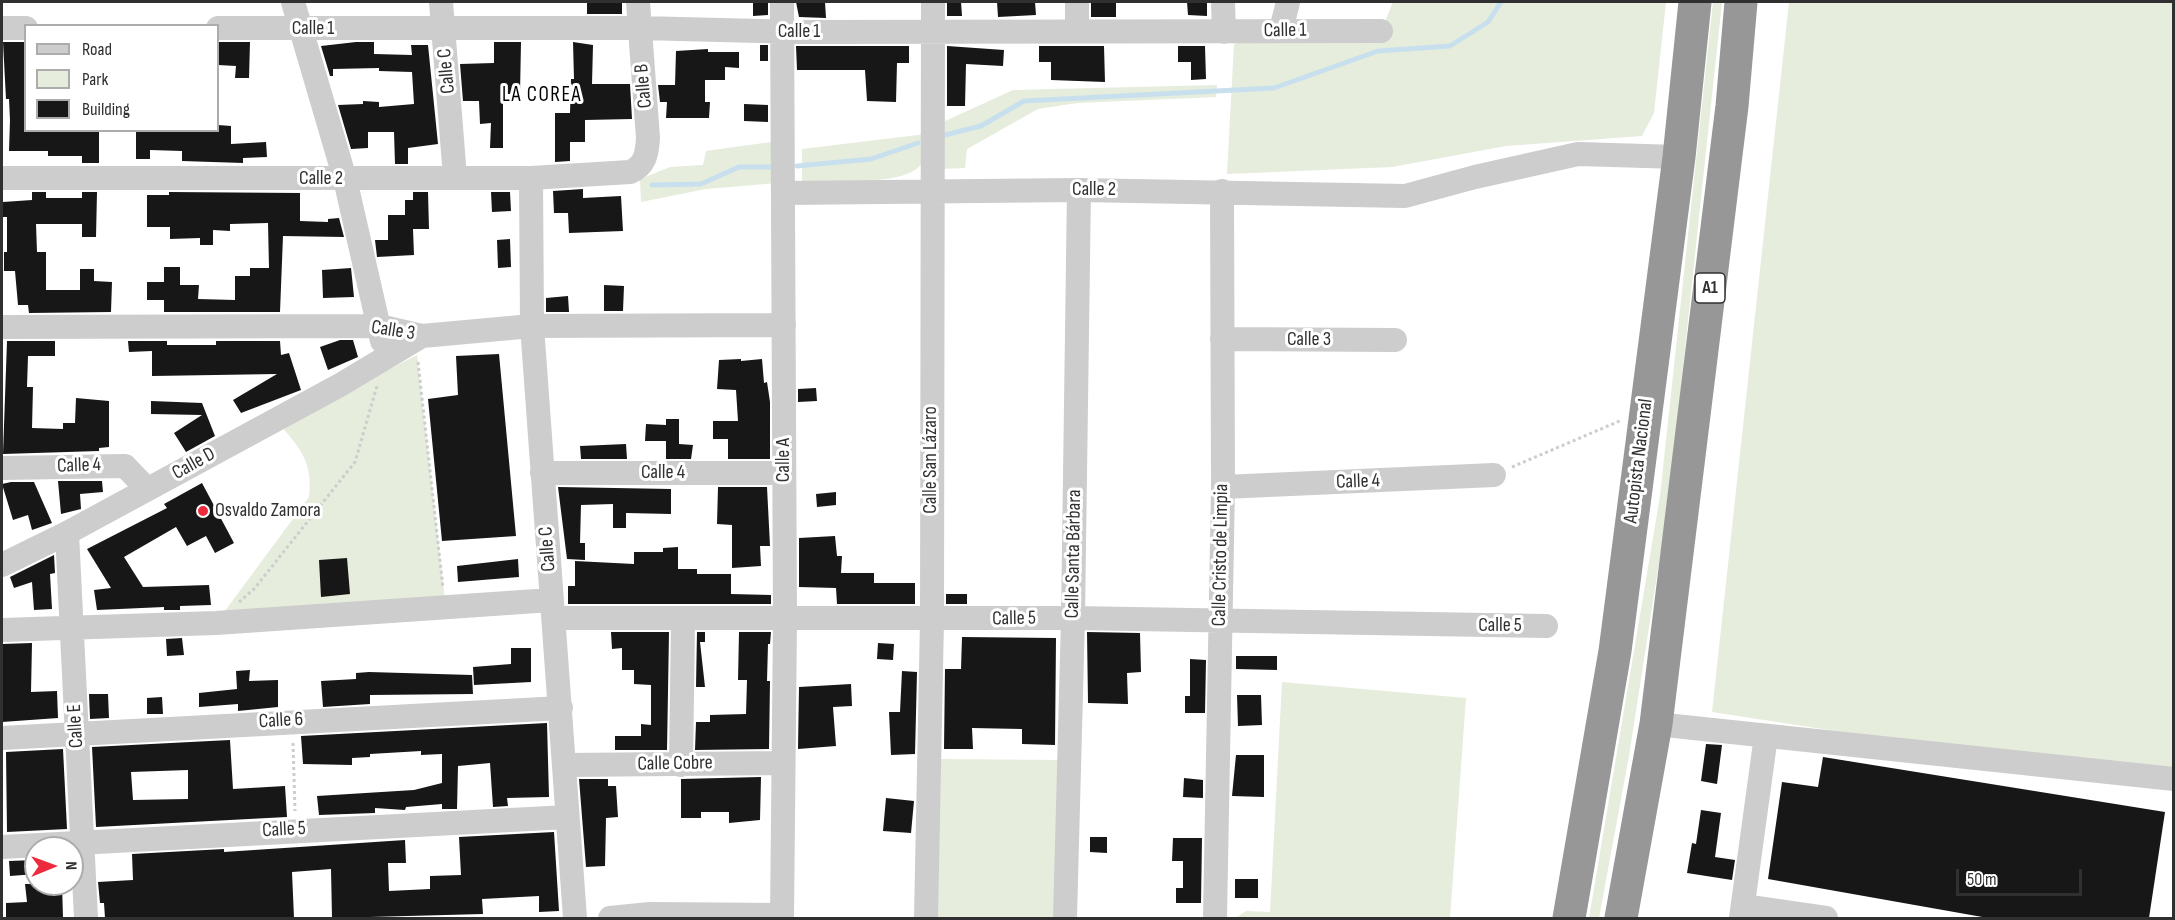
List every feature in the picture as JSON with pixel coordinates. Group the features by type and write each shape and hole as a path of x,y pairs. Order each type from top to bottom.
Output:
{"highway":[{"name":"Autopista Nacional","path":"1569,918 1615,651 1679,157 1695,2"},
{"name":"A1","path":"1621,918 1656,724 1731,118 1741,2"}],"street":[{"path":"293,2 345,179 380,326 384,360"},
{"name":"Calle C","path":"441,2 455,177"},
{"name":"Calle B","path":"638,2 648,138 646,158 639,169"},
{"name":"Calle A","path":"782,2 785,618 782,916"},
{"name":"Calle San Lázaro","path":"926,918 932,620 933,2"},
{"path":"1077,2 1077,31"},
{"path":"1223,2 1224,32"},
{"path":"1281,30 1287,2"},
{"path":"2,28 24,28"},
{"name":"Calle 1","path":"219,28 640,28 782,32 1381,31"},
{"name":"Calle 2","path":"784,193 1079,190 1405,196 1475,177 1578,154 1679,157"},
{"name":"Calle 2","path":"2,178 531,178 621,174 639,169"},
{"name":"Calle C","path":"531,178 531,326 566,765 567,817 575,918"},
{"name":"Calle Santa Bárbara","path":"1065,918 1073,618 1079,190"},
{"name":"Calle Cristo de Limpia","path":"1215,918 1223,487 1222,191"},
{"name":"Calle 3","path":"2,327 380,326 419,339 531,326 784,325"},
{"name":"Calle D","path":"2,565 147,489 419,339"},
{"name":"Calle 3","path":"1222,339 1395,340"},
{"name":"Calle 4","path":"2,468 125,466 147,489"},
{"name":"Calle 4","path":"542,473 784,473"},
{"name":"Calle 4","path":"1223,487 1494,475"},
{"name":"Calle E","path":"67,532 76,733 95,838 86,918"},
{"name":"Calle 5","path":"2,630 216,623 445,608 553,609 683,619 1073,618 1546,626"},
{"path":"681,765 683,619"},
{"name":"Calle 6","path":"2,738 293,720 561,708"},
{"path":"1656,724 2174,779"},
{"path":"1766,736 1742,912 1826,918"},
{"name":"Calle Cobre","path":"566,765 783,763"},
{"name":"Calle 5","path":"2,848 95,838 567,817"},
{"path":"610,918 650,914 782,916"}],"path":[{"path":"419,339 445,608"},
{"path":"216,623 254,589 355,462 384,360"},
{"path":"1494,475 1645,410"},
{"path":"293,720 295,830"}],"green space":[{"path":"1393,2 1666,2 1654,113 1642,136 1506,146 1392,167 1227,174 1234,44 1281,30 1381,31"},
{"path":"1713,2 1722,2 1669,498 1629,756 1599,918 1589,918 1660,496"},
{"path":"1789,2 2173,2 2173,783 1712,712"},
{"path":"1217,85 1216,97 1077,103 1038,109 967,149 965,168 941,169 943,122 1013,90"},
{"path":"926,134 923,161 915,170 903,175 868,181 802,181 802,149"},
{"path":"778,141 777,183 706,189 641,202 640,179 670,167 703,165 706,151"},
{"path":"417,355 445,600 219,619 309,497 309,475 304,457 280,425"},
{"path":"1282,682 1466,698 1450,918 1236,918 1246,911 1270,912"},
{"path":"941,759 1062,760 1058,918 937,918"}],"building":[{"path":"587,2 622,2 622,14 587,14"},
{"path":"753,2 768,2 768,15 753,16"},
{"path":"796,2 825,2 826,18 799,17"},
{"path":"947,2 961,2 962,16 947,16"},
{"path":"997,2 1035,2 1036,15 998,17"},
{"path":"1091,2 1116,2 1116,17 1091,17"},
{"path":"1187,2 1207,2 1207,16 1188,15"},
{"path":"3,42 24,42 24,132 99,132 99,163 82,163 82,156 48,156 48,151 9,151 9,99 6,99"},
{"path":"219,42 250,42 249,78 235,78 236,66 219,65"},
{"path":"374,42 374,54 412,55 411,45 428,45 438,144 408,148 408,164 395,164 394,132 368,132 368,148 351,149 338,105 363,104 363,101 379,102 379,107 414,104 412,72 379,71 379,68 333,69 333,76 330,76 321,46"},
{"path":"494,42 521,42 520,94 503,94 503,148 490,148 491,123 480,124 479,101 463,101 460,64 494,63"},
{"path":"573,42 593,45 592,84 630,84 632,119 585,120 585,142 570,142 570,161 555,162 555,113 570,113 571,79 574,79"},
{"path":"760,45 768,45 768,61 760,61"},
{"path":"796,46 909,46 909,63 897,63 896,102 867,101 865,70 797,70"},
{"path":"947,46 1004,50 1003,66 966,64 965,106 947,106"},
{"path":"1039,46 1104,46 1105,82 1051,80 1051,62 1039,62"},
{"path":"1178,46 1205,46 1206,79 1191,80 1191,62 1178,62"},
{"path":"708,49 708,52 739,52 739,68 725,67 725,80 705,80 705,102 710,102 709,118 666,118 667,102 660,102 658,85 675,85 676,51"},
{"path":"744,104 768,105 768,122 744,121"},
{"path":"219,125 231,126 231,144 266,142 267,157 243,158 243,163 182,161 182,151 150,150 150,159 136,159 136,132 219,132"},
{"path":"583,189 583,198 621,196 623,231 569,233 568,213 554,213 553,191"},
{"path":"32,192 46,192 46,198 82,198 82,192 97,192 96,237 82,237 82,224 36,224 37,252 46,252 46,290 80,290 80,269 94,269 94,281 112,282 111,312 29,313 28,305 18,305 15,271 4,271 4,252 7,252 7,217 3,217 3,202 32,200"},
{"path":"169,192 300,193 300,221 328,222 328,219 339,218 344,237 283,236 280,312 164,312 164,300 147,300 147,282 164,282 164,267 180,267 180,285 199,285 198,299 235,300 235,276 250,276 250,268 269,268 268,223 230,224 230,231 213,230 213,245 200,245 200,238 170,239 170,227 147,227 147,195 169,195"},
{"path":"413,192 428,192 429,229 413,229 414,255 377,257 375,240 388,240 388,215 405,215 405,200 413,200"},
{"path":"491,192 510,192 511,211 492,212"},
{"path":"510,239 511,267 498,268 497,240"},
{"path":"351,268 354,297 323,298 322,270"},
{"path":"604,285 624,286 623,311 604,311"},
{"path":"568,296 569,312 546,312 546,298"},
{"path":"340,340 353,340 358,357 328,370 320,347"},
{"path":"7,341 55,341 55,356 28,356 27,387 33,387 32,428 63,429 63,423 75,423 76,398 109,401 109,447 99,448 99,451 3,454"},
{"path":"128,341 167,341 167,345 216,345 216,341 280,341 281,355 289,353 301,390 241,413 233,400 277,374 152,376 152,351 129,352"},
{"path":"499,354 516,536 442,541 428,399 458,395 456,356"},
{"path":"741,359 741,361 762,359 764,383 767,382 770,402 770,459 728,459 728,439 713,439 713,421 738,421 736,390 717,389 719,360"},
{"path":"816,388 817,401 798,402 798,389"},
{"path":"151,401 202,403 215,436 186,452 174,433 202,415 151,414"},
{"path":"666,419 679,419 679,444 693,445 691,459 666,459 666,441 645,441 646,424 666,425"},
{"path":"626,444 627,459 581,459 580,446"},
{"path":"58,481 102,481 103,492 80,494 81,509 61,514"},
{"path":"34,482 52,523 32,530 28,515 13,520 2,484"},
{"path":"202,483 234,543 215,553 206,536 187,546 176,527 124,557 143,587 209,585 211,605 180,606 180,610 164,610 164,607 97,610 94,590 111,588 87,549 167,508 164,504"},
{"path":"558,487 671,489 671,514 626,513 626,528 613,528 613,504 581,505 580,543 585,543 585,560 567,559"},
{"path":"718,487 767,487 770,546 760,546 761,566 732,568 732,525 717,524"},
{"path":"836,492 836,505 817,507 816,494"},
{"path":"835,536 837,556 842,556 841,573 874,573 874,583 915,583 915,604 837,604 836,588 799,587 799,538"},
{"path":"678,547 678,569 697,569 697,574 731,574 731,594 771,595 771,604 568,604 568,586 575,586 575,561 634,564 634,552 663,552 663,548"},
{"path":"54,555 55,573 50,574 52,609 34,610 32,582 14,588 10,577"},
{"path":"347,558 350,594 321,597 319,560"},
{"path":"518,559 519,577 458,582 457,566"},
{"path":"946,594 967,594 967,604 946,604"},
{"path":"611,632 669,632 667,750 615,750 615,736 641,736 641,724 651,725 651,685 634,684 634,670 622,670 622,648 612,649"},
{"path":"697,632 705,632 705,642 700,642 705,687 696,687"},
{"path":"739,632 771,632 770,644 768,644 767,681 770,681 769,749 695,750 696,722 710,722 710,715 746,714 747,680 738,680"},
{"path":"1087,632 1140,633 1141,672 1127,673 1128,704 1088,703"},
{"path":"962,637 1056,638 1055,745 1022,744 1022,729 972,728 973,749 944,749 945,669 961,669"},
{"path":"182,638 184,655 167,656 166,639"},
{"path":"32,643 31,692 57,691 58,718 2,722 2,644"},
{"path":"878,643 894,644 893,660 877,659"},
{"path":"511,648 531,648 531,682 474,685 473,667 511,664"},
{"path":"1236,656 1277,656 1277,670 1236,669"},
{"path":"1190,659 1206,660 1205,713 1185,713 1185,696 1190,696"},
{"path":"250,670 249,681 278,680 278,707 238,711 238,704 199,707 199,693 237,689 236,671"},
{"path":"902,671 917,672 915,754 891,755 889,712 900,712"},
{"path":"356,673 472,675 473,694 370,695 370,704 323,707 321,681 356,679"},
{"path":"851,684 852,706 833,707 836,746 798,749 799,687"},
{"path":"89,694 108,694 109,718 90,719"},
{"path":"1237,695 1261,695 1262,725 1238,726"},
{"path":"162,697 163,714 147,714 147,698"},
{"path":"547,723 549,797 507,798 508,806 493,807 490,763 458,766 457,809 442,809 442,804 406,807 405,810 375,808 375,813 319,815 317,796 414,790 442,783 442,754 421,755 421,751 370,754 370,757 352,758 352,765 303,764 301,736"},
{"path":"230,740 233,789 285,786 287,817 96,827 92,747","holes":["188,770 188,799 133,800 131,772"]},
{"path":"1706,744 1722,745 1717,784 1701,781"},
{"path":"63,749 67,829 7,832 6,752"},
{"path":"1236,755 1264,755 1264,797 1232,796"},
{"path":"1823,757 2165,812 2149,918 1988,918 1768,879 1782,782 1818,787"},
{"path":"761,777 760,820 729,823 729,812 701,812 701,818 681,818 681,779"},
{"path":"1184,778 1203,780 1203,798 1183,797"},
{"path":"579,779 608,779 608,786 616,786 618,817 606,818 605,866 586,867"},
{"path":"886,798 914,801 911,833 883,831"},
{"path":"1701,810 1721,813 1715,857 1735,860 1732,880 1687,873 1692,843 1696,844"},
{"path":"554,832 559,911 539,912 539,896 482,899 483,914 332,918 331,869 292,872 294,918 105,918 104,903 100,903 98,882 133,880 132,854 224,849 224,852 405,840 406,863 388,863 389,891 430,889 430,876 461,875 459,837"},
{"path":"1090,837 1107,837 1107,853 1090,852"},
{"path":"1173,838 1202,838 1201,903 1176,903 1176,888 1183,888 1183,861 1172,861"},
{"path":"24,860 24,875 10,876 9,861"},
{"path":"1235,879 1258,879 1258,898 1235,898"},
{"path":"26,896 62,896 63,918 6,918 6,903 27,902"}],"waterway":[{"path":"945,135 981,126 1024,101 1274,88 1378,51 1450,46 1488,22 1501,2"},
{"path":"797,166 871,159 918,143"},
{"path":"652,185 701,184 739,167 770,167"}],"place":[{"name":"Osvaldo Zamora","path":"203,511"}],"district":[{"name":"LA COREA","path":"542,96"}]}
